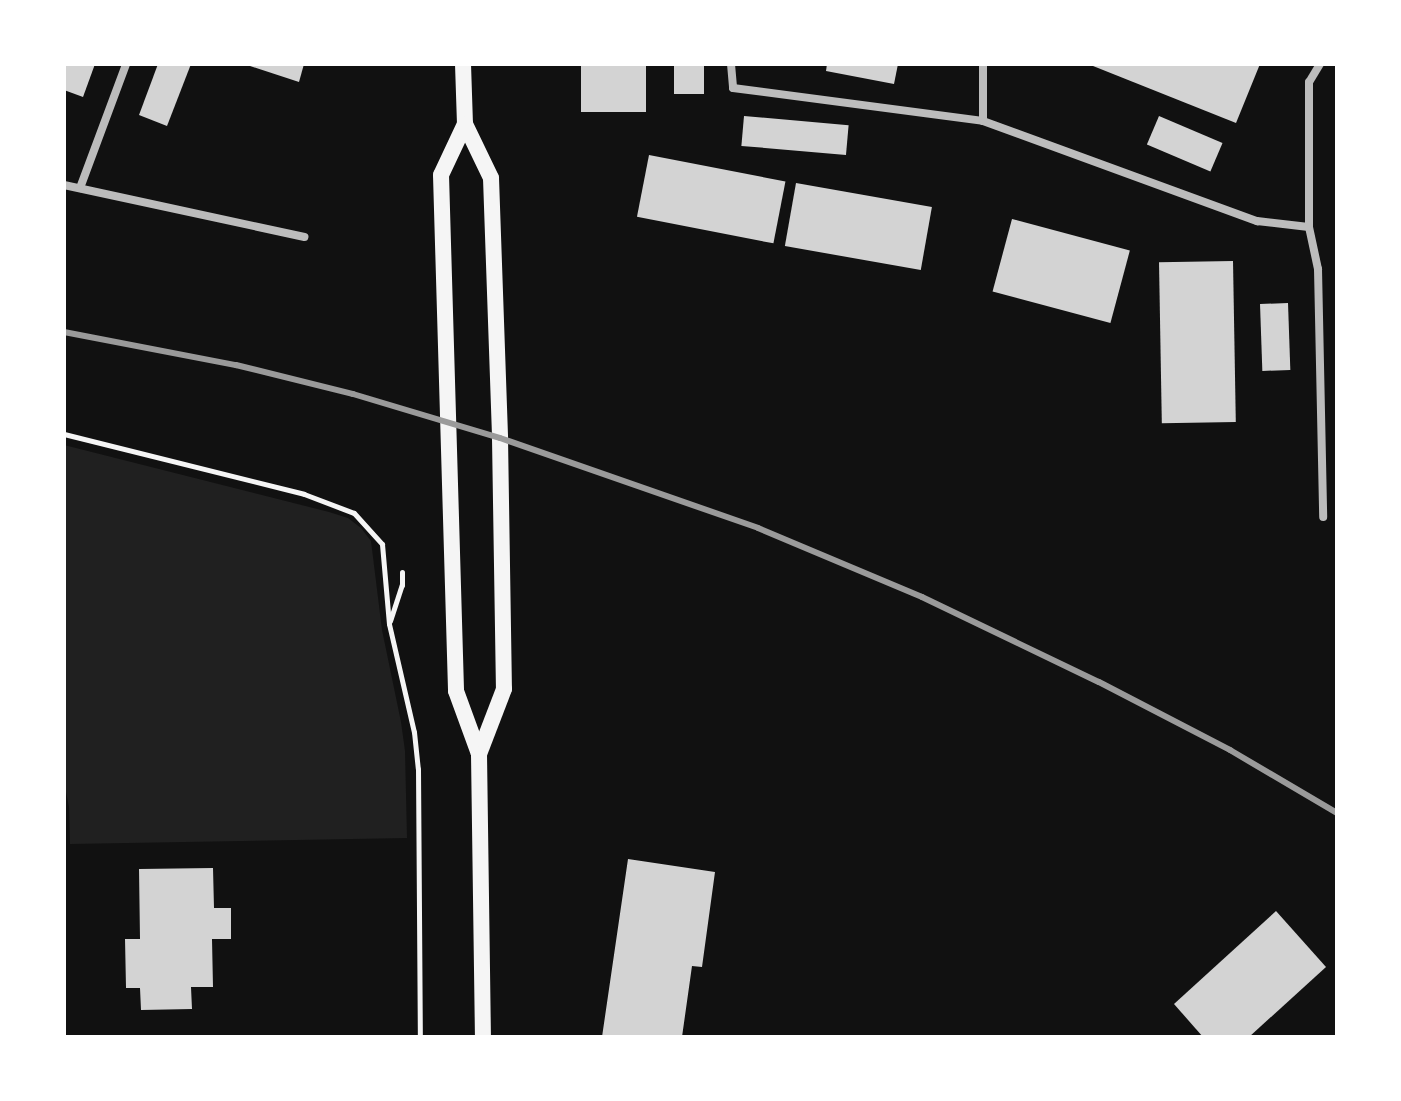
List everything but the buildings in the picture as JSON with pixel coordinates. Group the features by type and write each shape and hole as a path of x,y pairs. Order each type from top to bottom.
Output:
{"main road":[{"path":"463,64 465,124 491,178 500,438 504,689 479,754"},
{"path":"465,124 441,175 456,691 479,754 483,1037"}],"street":[{"path":"80,188 126,64"},
{"path":"731,64 733,88 983,121 1257,221 1309,227"},
{"path":"983,64 983,121"},
{"path":"1320,64 1309,82 1309,227 1318,269 1323,517"},
{"path":"64,185 304,237"}],"path":[{"path":"64,434 274,486 354,513 382,544 387,569 389,624 414,732 418,769 420,1037"},
{"path":"389,624 402,585 402,572"}],"shaded area":[{"path":"64,445 329,512 348,518 361,528 371,541 382,630 401,722 405,751 407,838 70,844 69,807 64,782"}],"railway":[{"path":"64,332 236,365 353,394 500,438 758,528 922,597 1099,682 1230,750 1337,813"}]}
